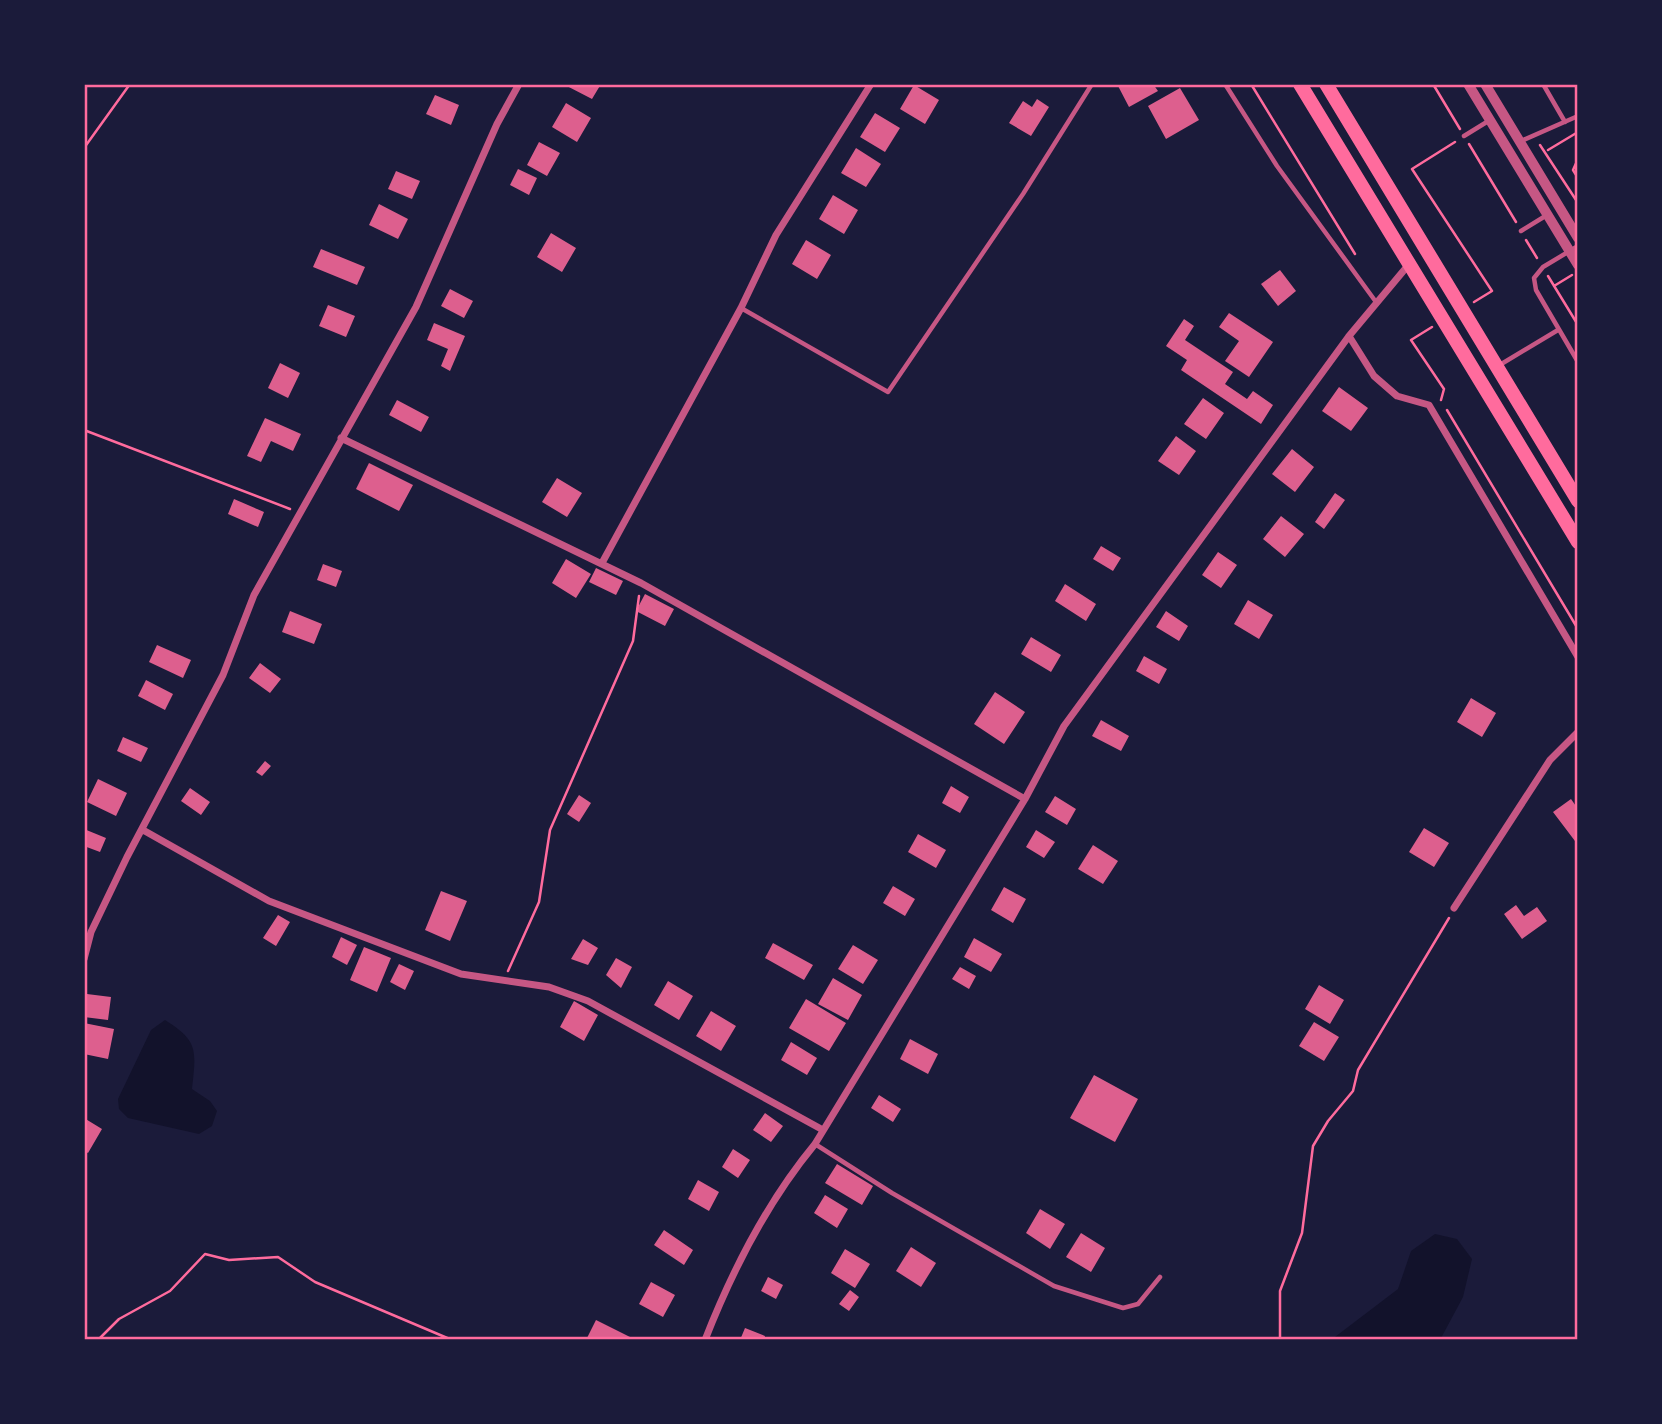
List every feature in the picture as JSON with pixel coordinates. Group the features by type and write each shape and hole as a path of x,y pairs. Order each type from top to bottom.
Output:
{"main road":[{"path":"1300,84 1578,542"},
{"path":"1326,84 1578,501"}],"street":[{"path":"84,959 91,932 127,857 223,675 254,595 416,307 497,124 519,84"},
{"path":"602,563 741,308 776,235 871,84"},
{"path":"1468,84 1547,215 1574,248 1576,269"},
{"path":"1485,84 1578,238"},
{"path":"1490,120 1502,112"},
{"path":"1508,150 1520,142"},
{"path":"705,1340 729,1278 795,1168 816,1144 1025,799 1064,726 1349,336 1410,263"},
{"path":"1349,336 1374,376 1397,396 1429,405 1578,657"},
{"path":"341,438 641,583 1025,799"},
{"path":"1454,908 1550,760 1578,732"},
{"path":"143,830 269,901 461,974 550,986 588,1001 823,1130"}],"lane":[{"path":"741,308 888,392 1023,194 1091,84"},
{"path":"1225,84 1277,166 1376,302"},
{"path":"1543,84 1565,122"},
{"path":"1520,142 1578,116"},
{"path":"1464,136 1490,120"},
{"path":"1521,231 1547,215"},
{"path":"1574,248 1543,267 1534,278 1536,290 1578,362"},
{"path":"1497,366 1558,330"},
{"path":"816,1144 892,1193 1054,1286 1123,1308 1138,1304 1160,1277"}],"path":[{"path":"84,148 130,84"},
{"path":"1251,84 1360,262"},
{"path":"1433,84 1460,129"},
{"path":"1547,151 1578,132"},
{"path":"1464,136 1412,169 1492,291"},
{"path":"1467,142 1517,224"},
{"path":"1539,144 1547,151 1578,203"},
{"path":"1578,159 1573,166 1578,178"},
{"path":"1525,237 1540,263"},
{"path":"1554,286 1576,269"},
{"path":"1547,273 1578,325"},
{"path":"1411,340 1444,389 1441,400 1578,629"},
{"path":"84,430 239,487 300,513"},
{"path":"504,980 539,902 550,830 633,641 641,583"},
{"path":"1280,1340 1280,1291 1302,1233 1313,1146 1328,1121 1353,1091 1358,1070 1454,908"},
{"path":"98,1340 119,1319 170,1291 205,1254 229,1260 278,1257 315,1282 452,1340"}],"shaded area":[{"path":"165,1020 190,1041 194,1056 192,1089 210,1101 217,1111 212,1126 199,1134 128,1118 119,1109 118,1099 151,1030"},
{"path":"1435,1234 1457,1239 1472,1259 1463,1297 1440,1340 1331,1340 1398,1289 1411,1251"}],"building":[{"path":"563,84 601,84 592,99"},
{"path":"1117,84 1153,84 1158,91 1129,107"},
{"path":"914,85 939,100 925,124 900,109"},
{"path":"1180,88 1199,120 1166,139 1148,106"},
{"path":"435,95 459,105 451,125 426,114"},
{"path":"1037,99 1049,107 1031,136 1009,123 1023,101 1032,107"},
{"path":"566,103 591,118 577,142 552,127"},
{"path":"875,113 900,128 885,152 860,137"},
{"path":"539,142 560,153 547,176 527,165"},
{"path":"856,148 881,164 866,187 841,173"},
{"path":"518,169 537,178 529,195 510,185"},
{"path":"396,171 420,181 412,199 388,189"},
{"path":"833,195 858,210 844,234 819,219"},
{"path":"379,204 408,219 398,239 369,225"},
{"path":"551,233 576,248 562,272 537,257"},
{"path":"806,240 831,255 817,279 792,264"},
{"path":"321,249 365,267 357,285 313,267"},
{"path":"1280,270 1296,291 1278,306 1261,284"},
{"path":"450,289 473,301 464,318 441,306"},
{"path":"328,305 355,316 346,337 319,326"},
{"path":"1229,313 1273,342 1249,377 1225,361 1239,341 1219,327"},
{"path":"1184,319 1194,326 1185,340 1233,372 1225,384 1247,399 1253,391 1273,405 1261,424 1181,370 1187,360 1166,346"},
{"path":"434,323 465,336 450,371 441,366 448,349 427,340"},
{"path":"280,363 300,373 288,398 268,388"},
{"path":"1339,387 1368,408 1351,431 1322,411"},
{"path":"1203,398 1224,413 1206,439 1184,424"},
{"path":"397,400 429,417 421,432 389,415"},
{"path":"265,418 301,434 293,451 271,441 261,462 247,456"},
{"path":"1176,436 1196,451 1179,475 1158,461"},
{"path":"1292,449 1314,467 1295,492 1272,474"},
{"path":"369,463 413,485 399,511 356,489"},
{"path":"557,478 582,493 567,517 542,502"},
{"path":"1335,493 1345,500 1324,529 1315,522"},
{"path":"234,499 264,512 258,527 228,514"},
{"path":"1281,516 1304,534 1285,557 1263,539"},
{"path":"1101,546 1121,558 1113,571 1093,559"},
{"path":"1218,552 1237,565 1221,588 1202,575"},
{"path":"566,559 591,574 576,598 552,583"},
{"path":"323,564 342,571 336,587 317,580"},
{"path":"596,568 623,581 616,595 589,582"},
{"path":"1065,584 1096,604 1086,621 1055,601"},
{"path":"645,594 674,609 665,626 636,611"},
{"path":"1248,600 1273,615 1259,639 1234,624"},
{"path":"290,611 322,624 314,644 282,632"},
{"path":"1166,611 1188,626 1179,641 1156,627"},
{"path":"1031,637 1061,655 1051,672 1021,654"},
{"path":"157,645 191,660 183,678 149,662"},
{"path":"1144,656 1167,669 1159,684 1136,671"},
{"path":"260,663 281,679 270,693 249,678"},
{"path":"146,680 173,694 165,710 138,696"},
{"path":"995,692 1025,712 1004,744 974,724"},
{"path":"1471,698 1496,713 1482,737 1457,722"},
{"path":"1101,720 1129,736 1121,751 1092,736"},
{"path":"123,737 148,748 141,762 117,751"},
{"path":"265,761 271,766 262,776 256,772"},
{"path":"98,779 127,793 116,816 87,802"},
{"path":"951,786 969,797 960,813 942,803"},
{"path":"190,788 210,802 201,815 181,801"},
{"path":"579,795 591,803 579,822 567,814"},
{"path":"1055,796 1076,809 1067,825 1045,812"},
{"path":"1571,799 1578,809 1578,845 1553,812"},
{"path":"1424,828 1449,843 1434,867 1409,852"},
{"path":"84,829 106,838 100,852 84,846"},
{"path":"1036,830 1055,842 1044,858 1026,847"},
{"path":"918,834 946,850 936,868 908,852"},
{"path":"1093,845 1118,861 1103,884 1078,869"},
{"path":"893,886 915,899 905,916 883,903"},
{"path":"1004,887 1026,899 1013,923 991,910"},
{"path":"441,891 467,901 450,941 425,930"},
{"path":"1516,905 1524,916 1537,907 1547,921 1522,939 1504,914"},
{"path":"278,915 290,922 276,946 263,938"},
{"path":"341,937 357,945 347,965 332,957"},
{"path":"974,938 1002,954 991,972 964,957"},
{"path":"583,939 598,948 588,965 571,959"},
{"path":"773,943 813,965 804,980 765,958"},
{"path":"853,945 878,960 863,984 838,969"},
{"path":"364,947 391,958 377,992 350,980"},
{"path":"616,958 632,967 621,988 606,975"},
{"path":"399,964 414,971 405,990 390,982"},
{"path":"960,967 976,976 969,989 952,979"},
{"path":"833,978 862,995 848,1020 818,1004"},
{"path":"668,981 693,996 679,1020 654,1005"},
{"path":"1319,985 1344,1000 1330,1024 1305,1009"},
{"path":"87,994 111,997 108,1020 84,1017"},
{"path":"806,999 846,1023 829,1051 789,1028"},
{"path":"574,1001 598,1015 584,1041 560,1027"},
{"path":"711,1011 736,1026 721,1051 696,1036"},
{"path":"1314,1022 1339,1037 1324,1061 1299,1046"},
{"path":"84,1023 114,1029 108,1059 84,1054"},
{"path":"910,1039 938,1054 928,1074 900,1059"},
{"path":"791,1042 817,1058 807,1075 781,1060"},
{"path":"1094,1075 1138,1099 1115,1142 1070,1118"},
{"path":"879,1095 901,1109 893,1122 871,1108"},
{"path":"765,1113 783,1126 771,1142 753,1130"},
{"path":"84,1118 102,1129 88,1153 84,1151"},
{"path":"733,1149 750,1160 738,1178 722,1167"},
{"path":"837,1164 873,1186 862,1205 825,1183"},
{"path":"698,1180 719,1192 709,1211 688,1199"},
{"path":"825,1195 848,1209 837,1228 814,1213"},
{"path":"1040,1209 1065,1224 1050,1249 1026,1233"},
{"path":"664,1230 693,1250 684,1265 654,1245"},
{"path":"1081,1233 1105,1248 1091,1272 1066,1257"},
{"path":"911,1247 936,1263 921,1287 896,1271"},
{"path":"845,1249 870,1264 855,1288 831,1273"},
{"path":"768,1277 783,1285 776,1299 761,1291"},
{"path":"651,1282 675,1295 663,1317 639,1304"},
{"path":"850,1290 859,1297 849,1311 839,1304"},
{"path":"596,1320 636,1340 586,1340"},
{"path":"745,1328 765,1336 764,1340 740,1340"}]}
